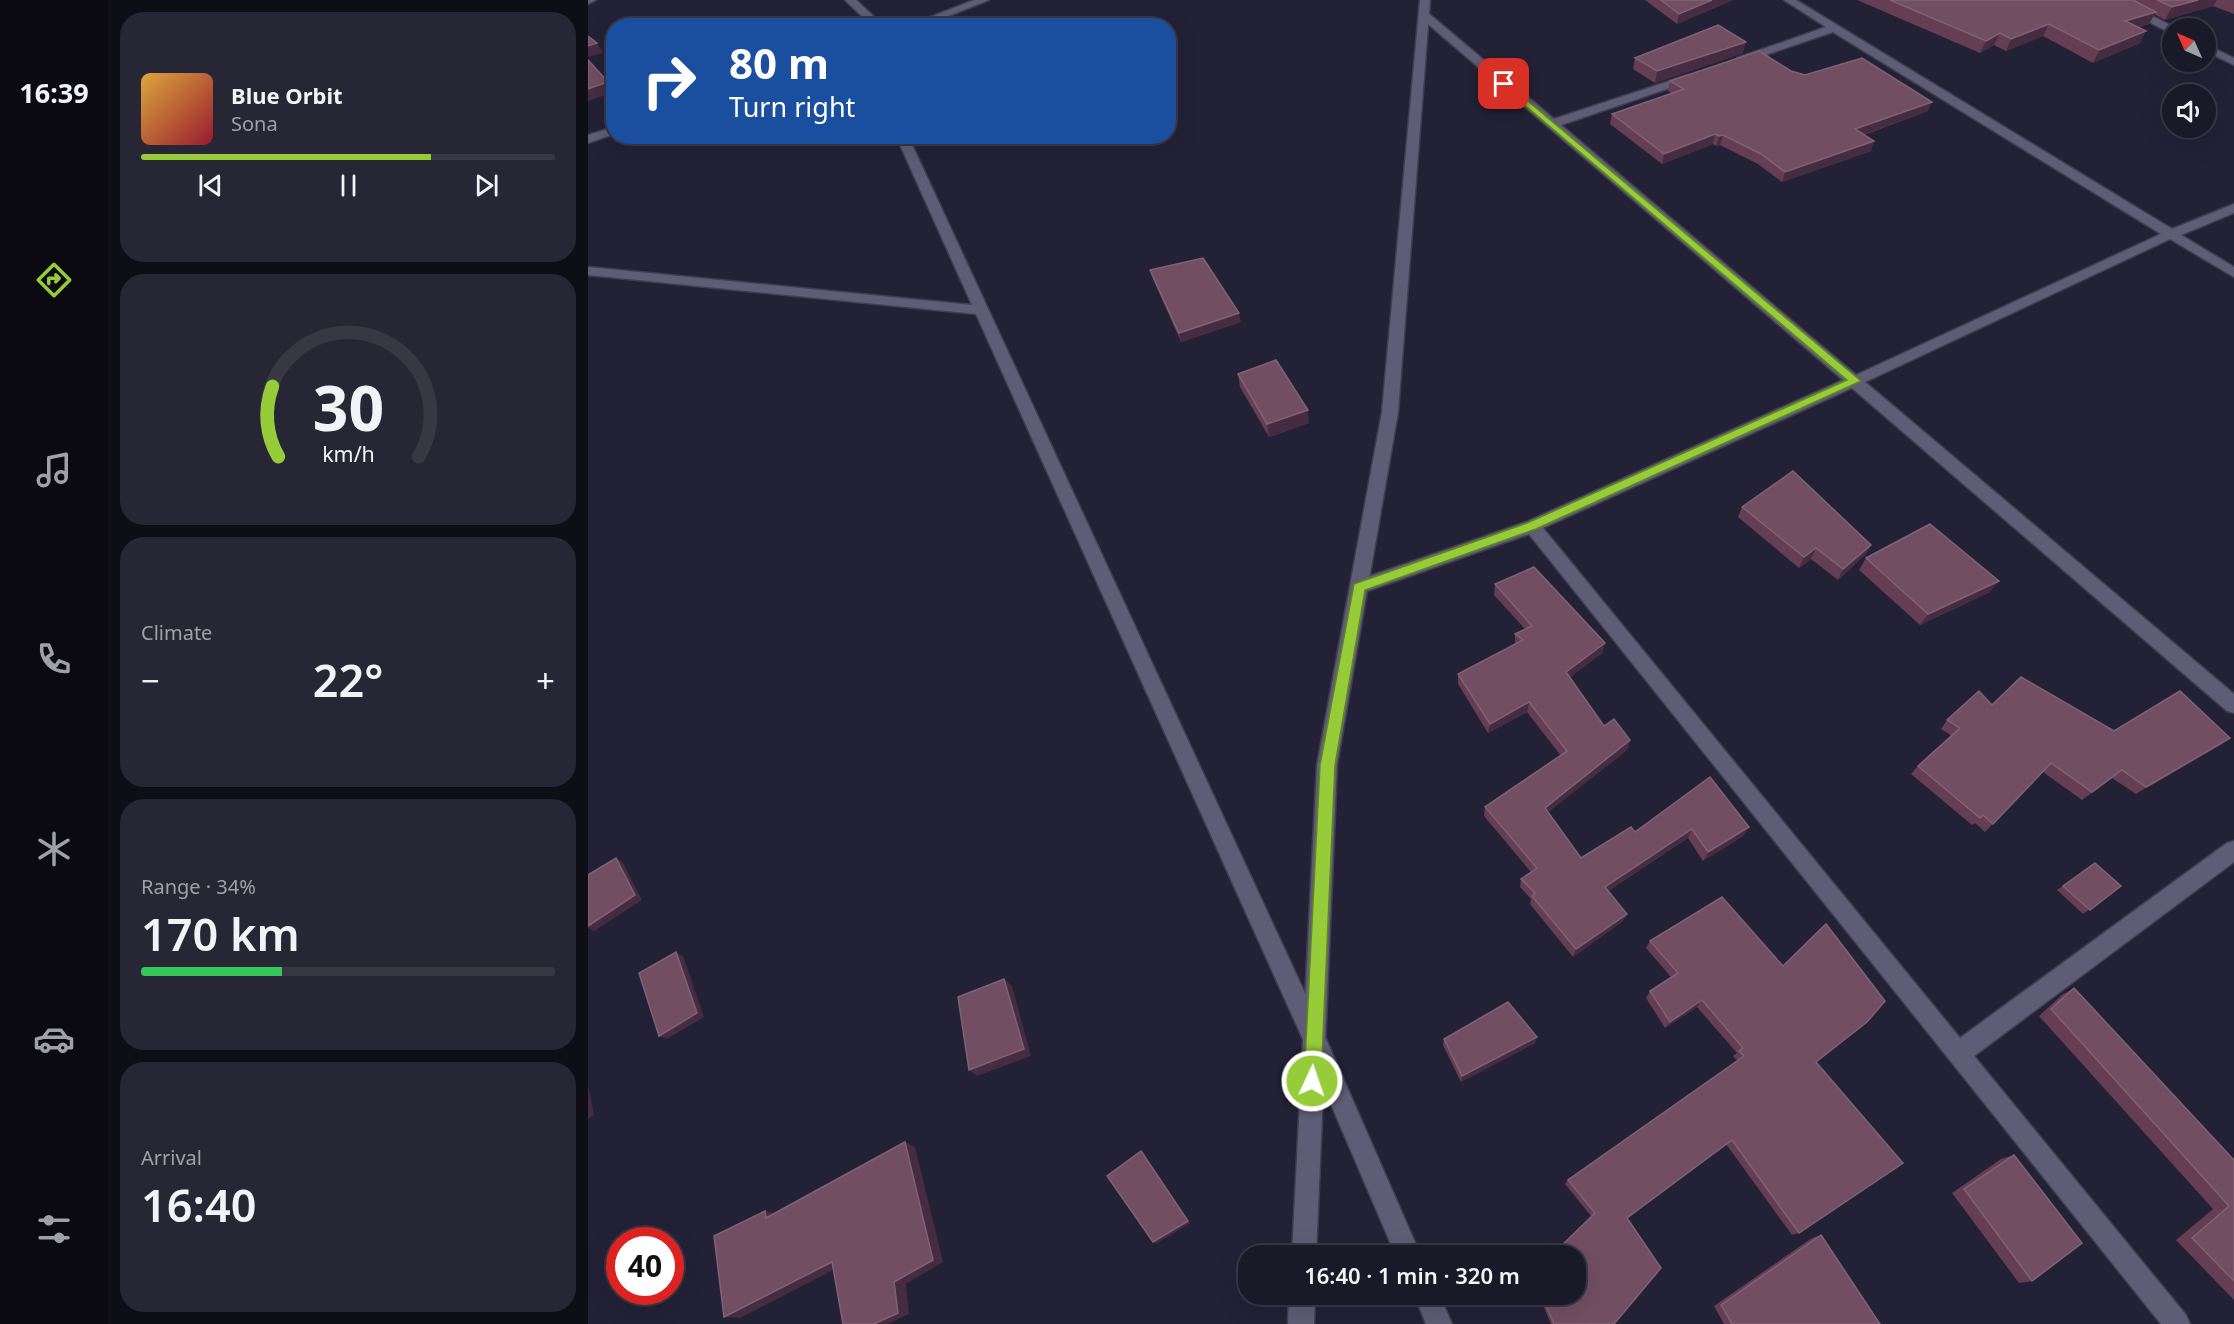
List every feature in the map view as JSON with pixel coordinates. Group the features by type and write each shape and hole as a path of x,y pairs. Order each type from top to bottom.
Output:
{"street":[{"path":"850,0 870,18"},
{"path":"934,18 984,0"},
{"path":"2113,0 2162,25"},
{"path":"1795,1 1833,28 2234,273"},
{"path":"1424,8 1552,124 2234,705"},
{"path":"1305,1245 1328,765 1390,412 1424,8"},
{"path":"1726,65 1833,28"},
{"path":"2216,53 2234,62"},
{"path":"1552,124 1706,72"},
{"path":"588,139 606,133"},
{"path":"906,144 1314,1038 1404,1245"},
{"path":"1359,587 1532,526 1855,381 2172,234 2234,208"},
{"path":"588,271 981,310"},
{"path":"1532,526 2177,1324"},
{"path":"1959,1053 2234,850"},
{"path":"1301,1324 1302,1305"},
{"path":"1431,1305 1439,1324"}],"building":[{"path":"1661,0 1712,0 1679,14"},
{"path":"1890,0 2133,0 2156,12 2125,21 2146,31 2099,50 2049,24 2011,39 2000,33 1986,41"},
{"path":"2157,0 2198,0 2172,7"},
{"path":"1718,25 1746,42 1657,71 1635,58"},
{"path":"588,36 597,43 588,46"},
{"path":"1759,51 1791,71 1805,75 1862,58 1932,102 1855,129 1874,141 1785,172 1761,154 1723,135 1715,134 1664,154 1612,114 1684,89 1670,81"},
{"path":"588,60 606,80 606,83 588,89"},
{"path":"1203,258 1239,313 1179,333 1150,270"},
{"path":"1276,360 1308,410 1267,424 1238,374"},
{"path":"1793,471 1871,545 1843,569 1816,548 1804,557 1742,507"},
{"path":"1930,524 1999,581 1928,614 1866,558"},
{"path":"1534,567 1605,643 1566,672 1604,726 1614,719 1630,740 1545,808 1581,858 1631,827 1635,832 1710,777 1749,827 1708,852 1692,829 1605,887 1627,914 1576,949 1532,896 1535,893 1521,879 1537,868 1485,807 1567,751 1529,702 1490,724 1458,674 1523,640 1515,634 1532,626 1495,584"},
{"path":"2021,677 2114,731 2180,691 2230,738 2146,787 2122,770 2092,792 2051,763 1993,824 1983,815 1980,818 1918,766 1960,728 1947,720 1979,691 1992,705"},
{"path":"616,858 635,895 588,926 588,875"},
{"path":"2095,863 2121,886 2090,910 2063,886"},
{"path":"1722,897 1783,966 1826,924 1885,1001 1867,1022 1816,1062 1903,1163 1799,1233 1732,1140 1627,1218 1661,1268 1614,1324 1554,1324 1546,1305 1586,1305 1586,1245 1562,1245 1595,1213 1568,1180 1744,1056 1739,1051 1743,1048 1702,1000 1670,1022 1650,991 1678,973 1650,941"},
{"path":"676,952 697,1013 659,1036 639,973"},
{"path":"1004,979 1024,1049 969,1070 958,997"},
{"path":"2074,988 2234,1160 2234,1281 2192,1238 2229,1206 2051,1009"},
{"path":"1508,1002 1537,1037 1462,1076 1444,1039"},
{"path":"905,1142 933,1260 894,1282 898,1313 874,1324 843,1324 832,1262 724,1317 714,1236 765,1211 766,1218"},
{"path":"1141,1151 1188,1221 1153,1242 1107,1176"},
{"path":"2014,1155 2082,1243 2032,1281 1964,1189"},
{"path":"1821,1235 1880,1324 1732,1324 1721,1305"}],"route":[{"path":"1312,1081 1328,765 1359,587 1532,526 1855,381 1504,84"}]}
